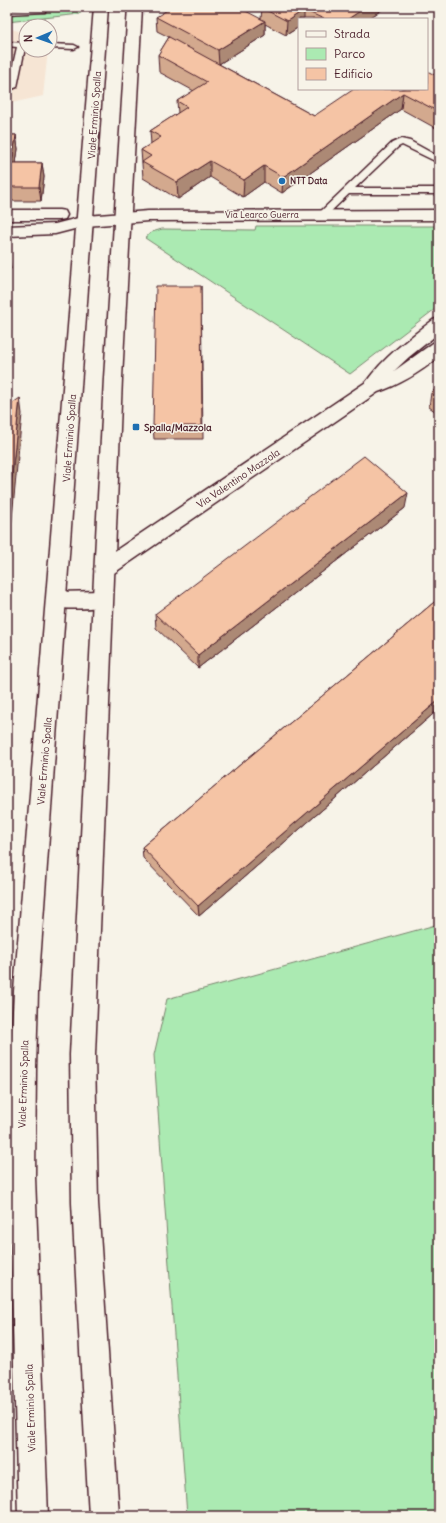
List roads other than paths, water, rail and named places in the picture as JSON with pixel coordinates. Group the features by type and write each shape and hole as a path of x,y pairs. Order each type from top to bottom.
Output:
{"main road":[{"name":"Viale Erminio Spalla","path":"33,1516 22,1177 23,1069 28,961 57,600 101,7"},
{"path":"104,1516 84,1181 82,1100 84,1002 97,753 102,599 121,218 134,7"},
{"name":"Via Learco Guerra","path":"7,215 60,215 86,221"},
{"name":"Via Learco Guerra","path":"7,231 55,229 86,221 148,216 439,215"},
{"name":"Via Valentino Mazzola","path":"372,387 379,376 392,362 439,324"},
{"name":"Via Valentino Mazzola","path":"104,569 372,387 391,382 439,348"},
{"path":"57,600 102,599"}],"lane":[{"path":"7,12 42,10"},
{"path":"7,44 18,45"},
{"path":"58,46 74,47"},
{"path":"7,89 13,87 21,58"},
{"path":"322,215 395,145 400,142 407,143 439,160"},
{"path":"347,191 439,191"}],"place":[{"name":"NTT Data","path":"282,181"},
{"name":"Spalla/Mazzola","path":"136,427"}]}
